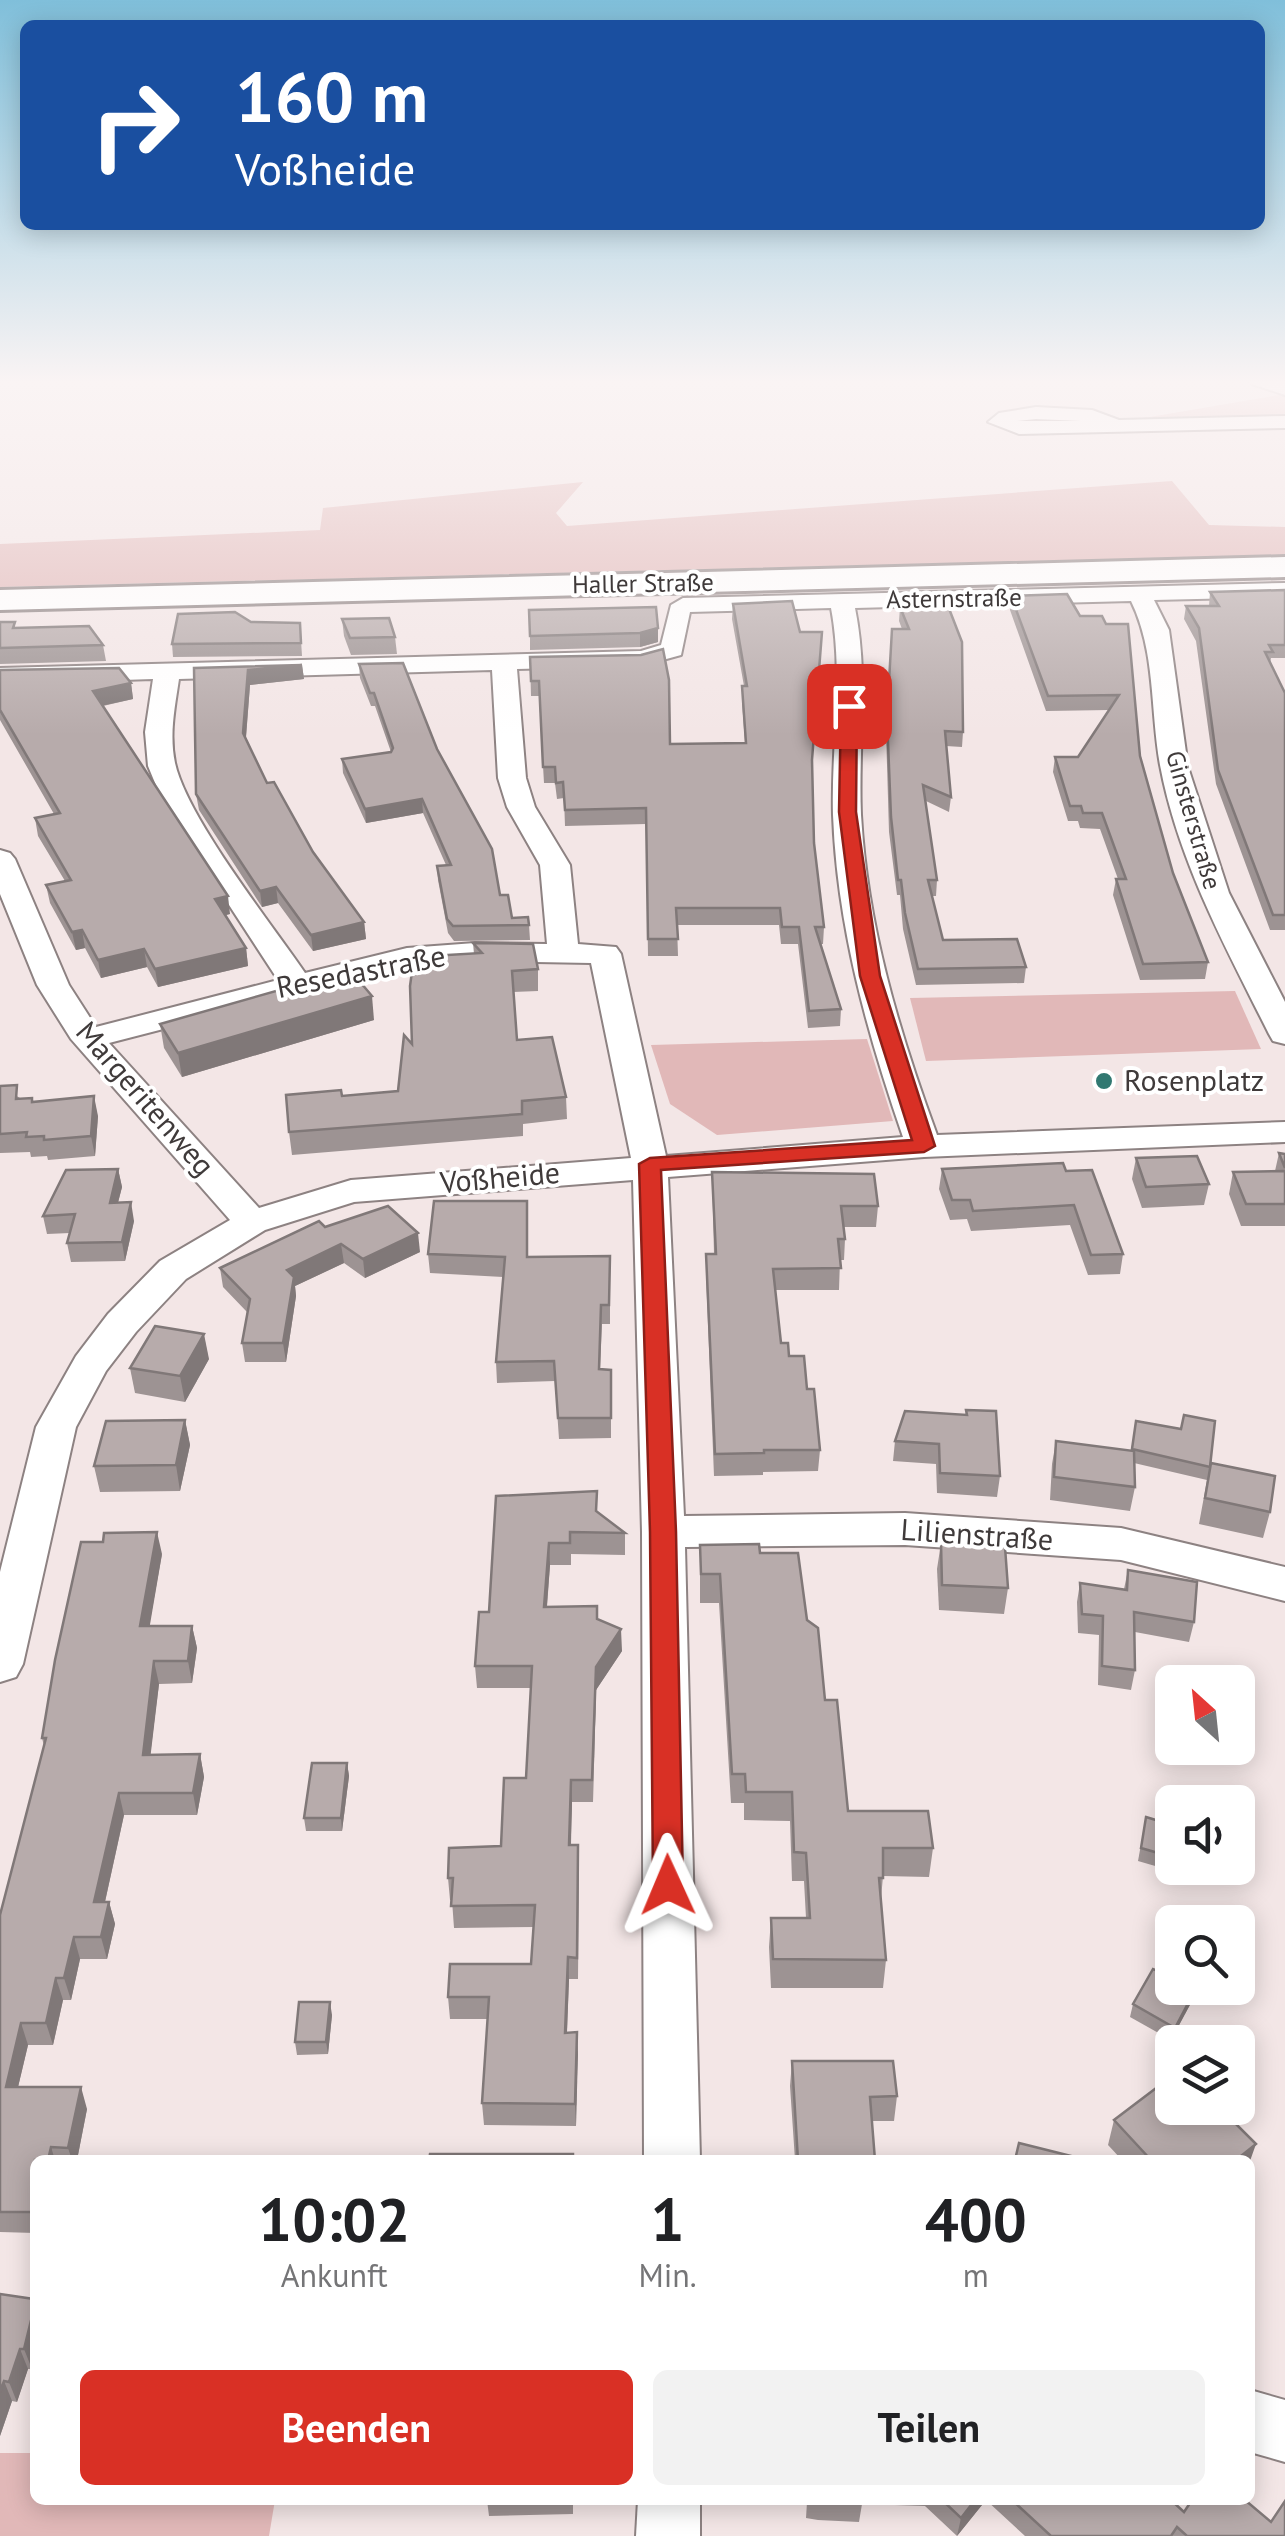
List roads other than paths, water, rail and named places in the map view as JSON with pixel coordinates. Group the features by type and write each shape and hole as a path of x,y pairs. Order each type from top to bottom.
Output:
{"main road":[{"name":"Haller Straße","path":"0,600 1285,567"}],"street":[{"name":"Asternstraße","path":"504,662 660,655 672,650 676,642 681,610 842,600 1285,590"},
{"name":"Ginsterstraße","path":"1140,594 1157,630 1174,766 1214,893 1285,1034"},
{"path":"842,600 850,636 847,812 851,857 870,976 924,1146"},
{"path":"0,676 504,662 512,778 521,807 554,865 563,953"},
{"path":"168,671 158,732 162,766 180,807 296,983"},
{"name":"Margeritenweg","path":"0,859 53,985 88,1039 252,1222"},
{"name":"Resedastraße","path":"88,1039 408,957 475,952 605,954 650,1164"},
{"name":"Voßheide","path":"0,1664 56,1427 90,1365 122,1323 172,1270 252,1222 351,1190 650,1164 924,1146 1285,1132"},
{"path":"650,1164 663,1532 672,2155"},
{"name":"Lilienstraße","path":"663,1532 905,1529 1121,1544 1285,1584"},
{"path":"1255,2423 1285,2432"},
{"path":"668,2536 670,2505"}],"place":[{"name":"Rosenplatz","path":"1104,1081"}]}
